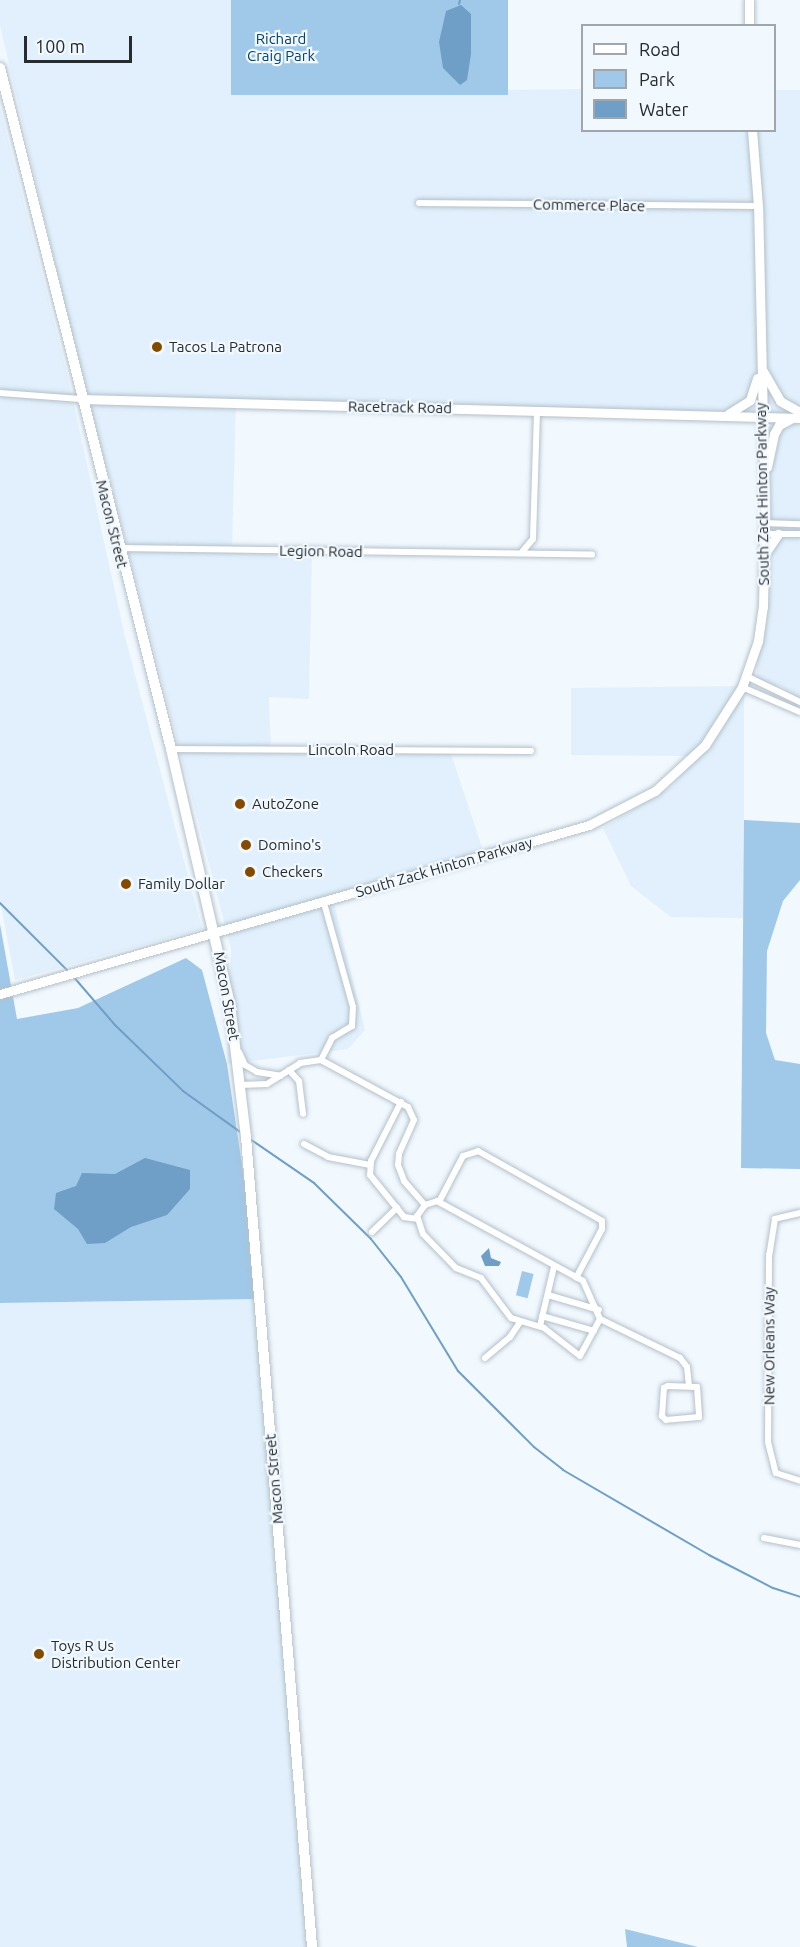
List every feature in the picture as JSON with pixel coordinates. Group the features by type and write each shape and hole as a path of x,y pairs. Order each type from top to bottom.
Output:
{"main road":[{"path":"749,0 749,24"},
{"name":"Macon Street","path":"0,68 118,548 171,749 215,933 236,1049 312,1947"},
{"name":"South Zack Hinton Parkway","path":"0,994 324,903 589,825 639,802 705,745 742,687 758,640 764,561 764,484 758,206 752,132"},
{"path":"722,415 750,400 760,364"},
{"path":"760,364 773,392 797,416 779,425 774,434 764,484"},
{"name":"Racetrack Road","path":"81,399 722,415 761,418 797,416"},
{"path":"764,561 778,534"}],"street":[{"name":"Commerce Place","path":"419,203 758,206"},
{"name":"Racetrack Road","path":"0,393 81,399"},
{"path":"522,552 533,539 537,410"},
{"path":"764,523 800,524"},
{"path":"764,534 800,534"},
{"name":"Legion Road","path":"118,548 512,555 522,552 592,555"},
{"path":"746,676 800,702"},
{"path":"742,687 800,712"},
{"name":"Lincoln Road","path":"171,749 531,751"},
{"path":"321,1060 332,1038 352,1026 353,1007 324,903"},
{"path":"236,1049 251,1069 282,1076"},
{"path":"240,1085 267,1084 300,1063 321,1060 400,1102 414,1114 414,1120 399,1154 398,1165 404,1181 425,1205"},
{"path":"289,1070 298,1081 303,1114"},
{"path":"400,1102 370,1165 370,1175 404,1217 418,1219"},
{"path":"304,1144 328,1158 370,1165"},
{"path":"439,1202 463,1156 478,1151 602,1221 602,1229 576,1278"},
{"path":"439,1202 554,1268 583,1281 599,1310 600,1319 580,1356 540,1326 520,1322 489,1292 481,1278 452,1263 423,1234 418,1219 425,1205 439,1202"},
{"path":"372,1232 397,1208"},
{"name":"New Orleans Way","path":"800,1213 774,1219 770,1246 768,1419 776,1473 800,1481"},
{"path":"540,1326 554,1268"},
{"path":"548,1295 599,1310"},
{"path":"542,1316 594,1331"},
{"path":"600,1319 680,1358 687,1367 689,1386"},
{"path":"485,1358 510,1337 520,1322"},
{"path":"689,1386 698,1391 699,1417 666,1420 662,1416 664,1388 689,1386"},
{"path":"764,1538 800,1545"}],"shaded area":[{"path":"0,0 231,0 231,94 581,89 581,132 776,132 776,90 800,90 800,699 781,686 756,686 773,415 236,403 232,545 312,549 309,699 269,697 271,752 451,754 486,859 333,899 365,1030 348,1049 227,1064 231,949 63,298 0,25"},
{"path":"0,108 68,378 125,637 202,929 15,980 0,900"},
{"path":"744,686 744,918 671,917 631,886 603,828 673,786 693,756 571,755 571,688"},
{"path":"262,1299 312,1947 0,1947 0,1303"}],"green space":[{"name":"Richard Craig Park","path":"231,0 508,0 508,95 231,95"},
{"path":"744,820 800,823 800,880 783,901 767,951 766,1033 775,1060 800,1064 800,1169 741,1168"},
{"path":"0,924 17,1019 78,1008 186,958 202,970 227,1064 262,1299 0,1303"},
{"path":"522,1271 534,1274 528,1298 516,1295"},
{"path":"625,1929 698,1947 627,1947"}],"water":[{"path":"461,5 471,14 471,54 467,80 460,85 443,68 439,42 446,11"},
{"path":"145,1158 190,1170 190,1189 167,1215 131,1227 105,1243 87,1244 78,1229 54,1209 56,1193 76,1186 82,1173 115,1174"},
{"path":"489,1248 491,1258 501,1262 499,1266 485,1266 481,1256"}],"waterway":[{"path":"459,4 460,0"},
{"path":"0,903 68,971"},
{"path":"72,975 115,1025 183,1091 243,1134"},
{"path":"250,1139 314,1183 371,1239 401,1277 458,1371 534,1447 563,1470 709,1555 773,1588 800,1597"}],"place":[{"name":"Tacos La Patrona","path":"157,347"},
{"name":"AutoZone","path":"240,804"},
{"name":"Domino's","path":"246,845"},
{"name":"Checkers","path":"250,872"},
{"name":"Family Dollar","path":"126,884"},
{"name":"Toys R Us Distribution Center","path":"39,1654"}]}
